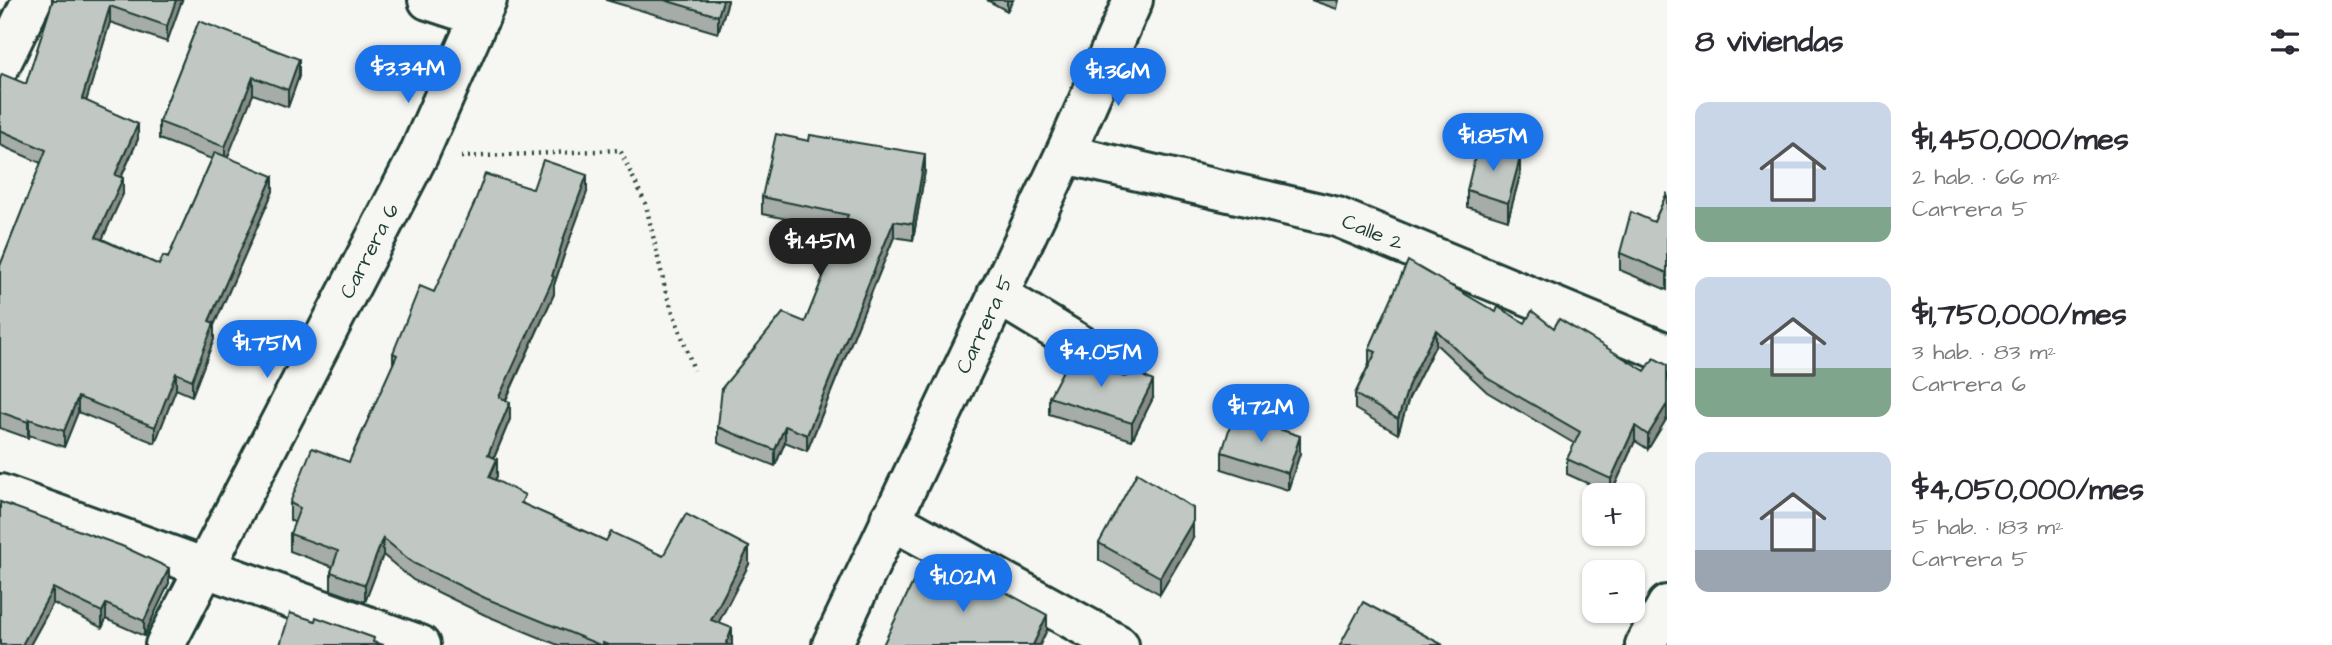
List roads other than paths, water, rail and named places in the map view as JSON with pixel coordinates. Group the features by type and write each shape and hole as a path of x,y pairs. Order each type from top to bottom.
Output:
{"street":[{"path":"0,66 32,0"},
{"path":"428,0 483,8"},
{"name":"Carrera 5","path":"832,645 1070,141 1133,0"},
{"name":"Carrera 6","path":"165,645 202,569 422,149 483,8"},
{"name":"Calle 2","path":"1070,141 1338,217 1667,353"},
{"path":"997,294 1125,373"},
{"path":"0,495 420,645"},
{"path":"890,519 1119,645"},
{"path":"1645,645 1667,606"}]}
